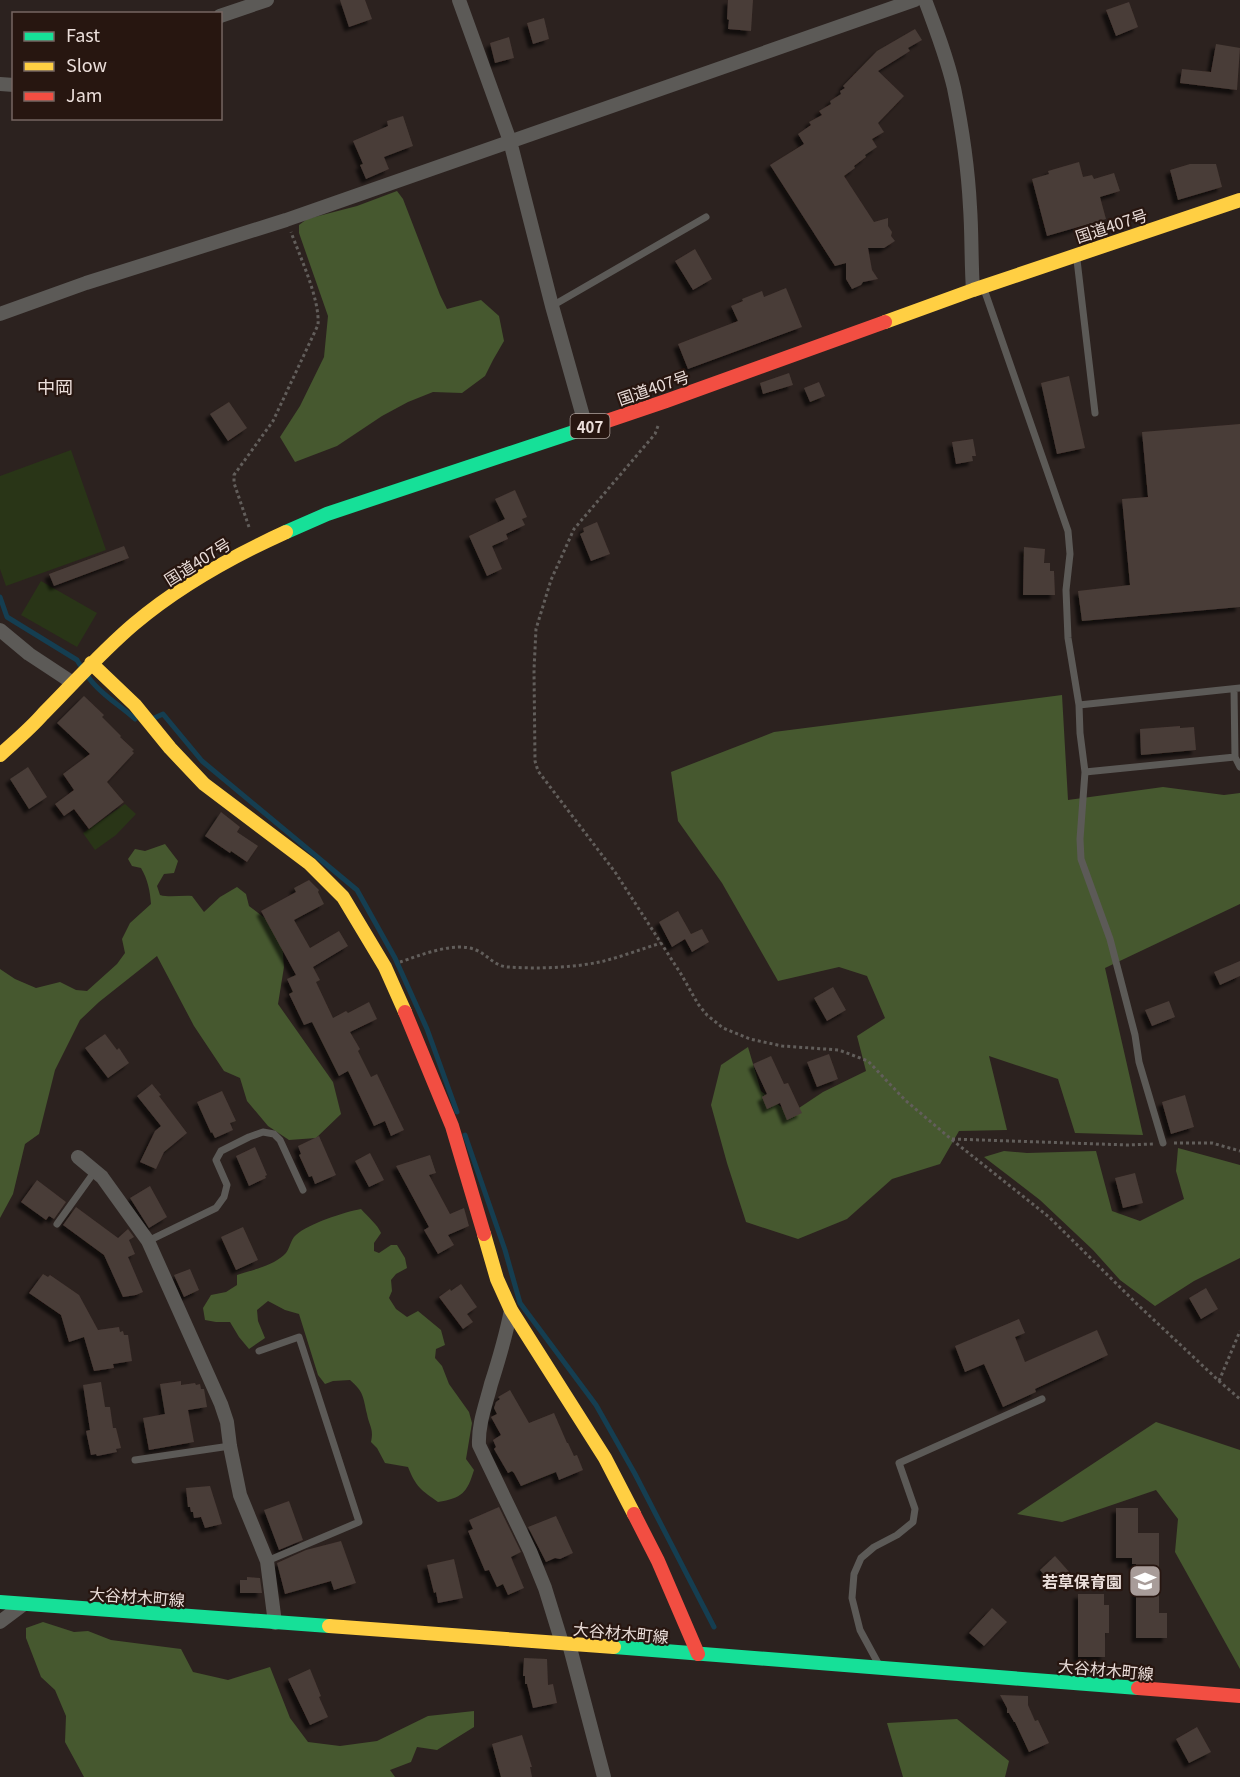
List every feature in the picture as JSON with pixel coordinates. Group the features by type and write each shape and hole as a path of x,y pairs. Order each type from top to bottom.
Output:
{"main road":[{"name":"国道407号","path":"0,755 42,716 91,663 135,623 182,588 255,546 327,514 666,401 1076,254 1240,200"},
{"path":"91,663 135,705 170,748 204,784 310,864 343,897 359,921 385,967 452,1126 497,1279 511,1310 605,1458 658,1561 698,1654"},
{"name":"大谷材木町線","path":"0,1602 1240,1696"}],"street":[{"path":"222,15 235,5 267,0"},
{"path":"459,0 510,141 586,427"},
{"path":"0,314 86,283 286,220 510,141 880,5 915,0"},
{"path":"925,0 939,37 953,87 963,139 970,207 970,262 979,288"},
{"path":"0,630 29,654 73,683"},
{"path":"78,1157 102,1177 148,1241 221,1404 227,1422 240,1495 267,1561 275,1623"},
{"path":"511,1310 506,1336 483,1413 478,1436 479,1445 530,1551 545,1588 565,1644 603,1777"},
{"path":"0,1622 24,1604"}],"lane":[{"path":"552,306 706,216"},
{"path":"1076,254 1095,412"},
{"path":"979,288 986,296 1068,531 1070,554 1066,590 1068,638 1079,705 1085,772 1080,839 1081,859 1110,939 1135,1035 1139,1062 1163,1143"},
{"path":"1079,705 1237,688 1235,757 1240,767"},
{"path":"1085,772 1235,757"},
{"path":"148,1241 216,1208 224,1197 227,1185 216,1160 221,1151 263,1132 273,1134 280,1140 303,1190"},
{"path":"57,1224 95,1171"},
{"path":"259,1351 299,1337 359,1522 267,1561"},
{"path":"880,1667 860,1630 852,1598 854,1574 861,1558 914,1522 915,1509 899,1463 1042,1399"},
{"path":"135,1460 230,1446"}],"path":[{"path":"255,546 234,483 234,475 273,421 318,325 319,315 286,220"},
{"path":"666,401 666,410 655,434 573,529 551,580 536,629 535,761 538,771 615,872 707,1015 723,1028 750,1039 782,1046 839,1050 868,1061 905,1100 1049,1217 1138,1305 1240,1399"},
{"path":"385,967 442,949 459,947 477,950 497,965 506,967 558,966 603,961 661,943"},
{"path":"951,1139 1128,1145 1212,1143 1240,1151"},
{"path":"1219,1381 1240,1331"}],"green space":[{"path":"397,191 403,199 447,309 481,300 499,316 504,341 485,376 462,393 433,392 408,402 337,446 295,462 280,437 300,406 324,357 328,316 299,233 299,225 307,219 357,206"},
{"path":"71,450 106,550 6,586 0,569 0,476"},
{"path":"41,581 97,613 77,647 21,615"},
{"path":"1062,695 1068,800 1163,787 1224,795 1240,793 1240,904 1105,968 1143,1135 1075,1133 1058,1079 989,1056 1007,1130 959,1131 940,1164 892,1179 847,1219 798,1239 746,1222 711,1105 721,1065 748,1047 761,1091 790,1114 823,1092 866,1071 857,1036 885,1018 867,976 839,967 778,981 722,883 678,821 671,772 774,732"},
{"path":"125,804 136,814 116,835 95,850 83,833"},
{"path":"165,844 178,861 174,873 164,874 157,886 160,895 192,896 204,912 220,897 237,887 246,894 249,906 266,919 282,941 284,967 278,1004 333,1082 341,1114 316,1138 289,1140 268,1126 247,1101 240,1078 224,1071 194,1026 157,956 80,1020 55,1070 39,1134 25,1144 13,1194 0,1218 0,969 15,979 36,988 60,982 76,990 87,991 117,964 125,953 122,939 130,923 151,904 148,886 141,868 132,866 128,859 135,849 145,851"},
{"path":"1178,1148 1240,1165 1240,1258 1194,1281 1155,1306 1120,1280 1093,1250 1040,1200 984,1157 1004,1151 1027,1153 1096,1151 1112,1211 1140,1221 1184,1199 1176,1171"},
{"path":"361,1209 381,1233 374,1243 374,1251 379,1253 391,1245 397,1245 405,1258 407,1268 391,1280 392,1291 389,1298 396,1309 407,1317 418,1311 441,1330 445,1345 436,1349 435,1358 442,1366 449,1384 469,1412 472,1423 466,1459 474,1470 466,1489 453,1499 438,1502 420,1488 408,1467 385,1463 371,1442 372,1430 364,1399 355,1384 350,1380 325,1384 318,1375 299,1314 268,1301 257,1310 258,1321 265,1338 249,1349 230,1322 205,1320 203,1308 211,1295 226,1292 237,1285 237,1275 279,1259 286,1253 294,1237 309,1227"},
{"path":"1156,1422 1240,1450 1240,1669 1175,1552 1178,1519 1156,1490 1062,1522 1017,1514"},
{"path":"43,1622 74,1632 88,1631 111,1640 181,1649 193,1672 228,1680 270,1667 290,1718 308,1742 340,1746 377,1741 428,1716 474,1711 474,1727 437,1750 417,1747 411,1762 390,1770 395,1777 84,1777 65,1742 66,1716 55,1690 41,1677 26,1638 26,1628"},
{"path":"957,1719 1009,1761 1005,1777 903,1777 887,1723"}],"building":[{"path":"340,0 365,0 372,19 349,27"},
{"path":"728,0 753,0 751,31 728,29"},
{"path":"1129,2 1138,27 1116,36 1106,10"},
{"path":"544,18 549,39 533,44 527,23"},
{"path":"915,29 922,40 908,48 910,51 878,71 904,96 878,123 884,132 872,139 877,147 865,155 866,157 854,166 855,168 844,176 874,222 888,218 891,236 895,241 884,248 868,248 872,270 878,279 863,282 852,289 846,279 846,263 835,266 770,165 804,144 798,134 811,125 809,122 822,115 819,111 841,94 840,91 845,88 843,86 877,51"},
{"path":"509,37 514,58 495,63 490,43"},
{"path":"1216,44 1240,48 1237,90 1180,83 1182,69 1211,72"},
{"path":"403,116 413,146 384,157 389,169 366,179 360,165 363,164 353,141 388,126 387,121"},
{"path":"1079,162 1083,177 1092,175 1094,179 1114,173 1120,191 1100,197 1106,219 1047,236 1032,179 1049,174 1048,171"},
{"path":"1190,164 1216,164 1222,187 1178,200 1170,170"},
{"path":"695,249 712,279 693,290 675,261"},
{"path":"786,288 802,327 688,369 678,344 738,321 731,306 743,301 742,299 762,291 764,297"},
{"path":"789,373 793,385 763,394 760,383"},
{"path":"1069,376 1085,448 1057,454 1041,383"},
{"path":"819,382 825,396 810,402 804,388"},
{"path":"229,402 247,428 228,441 210,414"},
{"path":"1240,424 1240,607 1082,621 1078,591 1130,585 1122,499 1148,497 1142,432"},
{"path":"973,439 976,456 972,456 973,461 956,464 952,442"},
{"path":"515,490 527,517 522,519 525,525 506,534 508,539 492,546 502,569 487,576 469,536 505,519 495,499"},
{"path":"597,522 610,554 591,561 580,534 584,532 583,528"},
{"path":"124,546 129,558 54,586 49,574"},
{"path":"1024,547 1045,549 1044,563 1050,563 1050,571 1054,571 1055,595 1023,595"},
{"path":"84,696 134,750 132,751 134,753 107,782 124,802 89,829 74,809 64,816 55,804 74,790 63,774 90,754 57,723"},
{"path":"1180,726 1180,728 1194,727 1196,750 1141,755 1140,729"},
{"path":"28,767 47,797 29,809 10,779"},
{"path":"221,812 240,827 237,832 258,846 247,862 205,836"},
{"path":"309,880 319,890 324,904 294,920 310,948 339,931 348,946 313,967 320,980 316,982 333,1018 369,1002 377,1019 350,1032 360,1049 358,1051 371,1077 377,1074 404,1130 391,1136 385,1121 374,1126 348,1071 339,1076 312,1022 304,1025 289,994 293,992 287,979 296,975 261,911 296,892 294,888"},
{"path":"678,911 691,934 702,929 709,942 692,952 685,939 672,947 659,922"},
{"path":"1240,961 1240,976 1220,985 1214,972"},
{"path":"833,987 846,1010 827,1021 814,998"},
{"path":"1169,1001 1175,1017 1152,1026 1145,1010"},
{"path":"105,1034 117,1050 119,1048 129,1063 108,1078 85,1048"},
{"path":"829,1054 838,1079 817,1087 807,1062"},
{"path":"771,1056 784,1084 788,1083 802,1113 787,1120 780,1103 767,1109 762,1097 767,1094 753,1064"},
{"path":"152,1084 187,1133 164,1152 156,1169 140,1162 155,1131 161,1126 137,1096"},
{"path":"222,1091 236,1121 230,1123 233,1130 215,1138 197,1102"},
{"path":"1185,1095 1194,1127 1171,1134 1162,1102"},
{"path":"319,1136 336,1175 315,1184 312,1176 309,1177 299,1155 301,1154 298,1146"},
{"path":"255,1147 267,1175 266,1178 249,1186 236,1156"},
{"path":"370,1153 384,1180 369,1187 355,1161"},
{"path":"430,1155 436,1173 429,1175 450,1214 464,1208 469,1226 448,1235 454,1245 438,1254 424,1230 429,1227 396,1166"},
{"path":"1135,1173 1143,1203 1123,1208 1115,1178"},
{"path":"37,1180 66,1202 54,1219 49,1216 46,1220 21,1202"},
{"path":"150,1186 167,1217 149,1228 130,1198"},
{"path":"76,1207 118,1238 128,1229 134,1237 129,1240 135,1254 128,1257 143,1292 123,1297 104,1255 63,1225"},
{"path":"243,1227 258,1260 236,1270 221,1237"},
{"path":"190,1269 199,1290 184,1297 174,1275"},
{"path":"43,1274 48,1277 50,1275 79,1295 98,1330 119,1327 120,1332 123,1331 124,1335 128,1335 132,1361 113,1364 114,1368 94,1371 84,1337 69,1342 61,1315 29,1293"},
{"path":"461,1284 477,1307 467,1314 473,1322 463,1329 439,1297"},
{"path":"1206,1288 1218,1309 1201,1319 1189,1298"},
{"path":"1019,1319 1025,1333 1015,1337 1025,1362 1097,1330 1108,1355 1035,1389 1036,1392 1003,1407 984,1364 965,1372 955,1346"},
{"path":"181,1381 181,1385 195,1383 200,1384 201,1389 204,1389 207,1407 188,1410 194,1442 149,1450 143,1418 165,1414 160,1384"},
{"path":"101,1382 105,1407 110,1407 113,1428 116,1428 121,1448 116,1449 117,1452 97,1456 96,1454 91,1455 86,1431 90,1430 83,1385"},
{"path":"510,1390 529,1423 554,1413 567,1443 574,1456 577,1455 583,1470 559,1480 556,1472 521,1486 512,1471 508,1473 494,1449 496,1447 493,1440 501,1435 491,1417 497,1414 494,1408 500,1399 498,1397"},
{"path":"210,1486 222,1524 205,1528 201,1517 194,1518 193,1512 188,1507 186,1488"},
{"path":"289,1501 303,1540 279,1550 264,1510"},
{"path":"499,1507 521,1552 511,1557 524,1588 508,1595 503,1584 497,1587 489,1570 485,1571 468,1531 473,1529 469,1520"},
{"path":"1116,1508 1138,1508 1138,1533 1159,1533 1159,1613 1167,1613 1167,1638 1136,1638 1136,1564 1132,1564 1132,1558 1116,1558"},
{"path":"556,1516 573,1553 546,1562 528,1527"},
{"path":"341,1541 356,1583 334,1590 331,1581 285,1594 277,1563 306,1550"},
{"path":"1055,1556 1071,1574 1055,1588 1040,1570"},
{"path":"454,1559 463,1598 438,1603 427,1565"},
{"path":"247,1577 260,1578 262,1593 240,1593 240,1580 247,1580"},
{"path":"1078,1594 1104,1594 1104,1605 1109,1605 1109,1633 1105,1633 1105,1657 1078,1657"},
{"path":"992,1608 1007,1622 984,1646 969,1633"},
{"path":"524,1658 547,1659 548,1685 553,1684 557,1703 533,1708 527,1684 525,1684 525,1676 523,1676"},
{"path":"310,1669 328,1717 310,1725 288,1679"},
{"path":"1000,1695 1028,1696 1028,1705 1035,1721 1038,1720 1049,1743 1029,1752 1015,1722 1007,1713 1007,1708"},
{"path":"1197,1727 1211,1752 1189,1763 1176,1739"},
{"path":"522,1735 532,1767 530,1767 532,1777 501,1777 492,1744"}],"waterway":[{"path":"0,597 7,617 77,660 80,665"},
{"path":"89,678 105,695 135,719"},
{"path":"152,719 163,714 202,761 357,890 395,958 427,1029 457,1112"},
{"path":"465,1135 505,1250 520,1303 596,1405 635,1474 714,1627"}],"traffic: fast":[{"path":"286,532 327,514 601,423"},
{"path":"0,1602 329,1626"},
{"path":"614,1647 1138,1688"}],"traffic: slow":[{"path":"885,322 1240,200"},
{"path":"0,755 33,725 87,668 151,610 207,573 286,532"},
{"path":"91,663 135,705 170,748 204,784 310,864 343,897 385,967 405,1012"},
{"path":"484,1234 497,1279 511,1310 605,1458 634,1514"},
{"path":"329,1626 614,1647"}],"traffic: jam":[{"path":"601,423 885,322"},
{"path":"405,1012 452,1126 484,1234"},
{"path":"634,1514 658,1561 698,1654"},
{"path":"1138,1688 1240,1696"}],"place":[{"name":"若草保育園","path":"1145,1581"}],"district":[{"name":"中岡","path":"55,386"}]}
